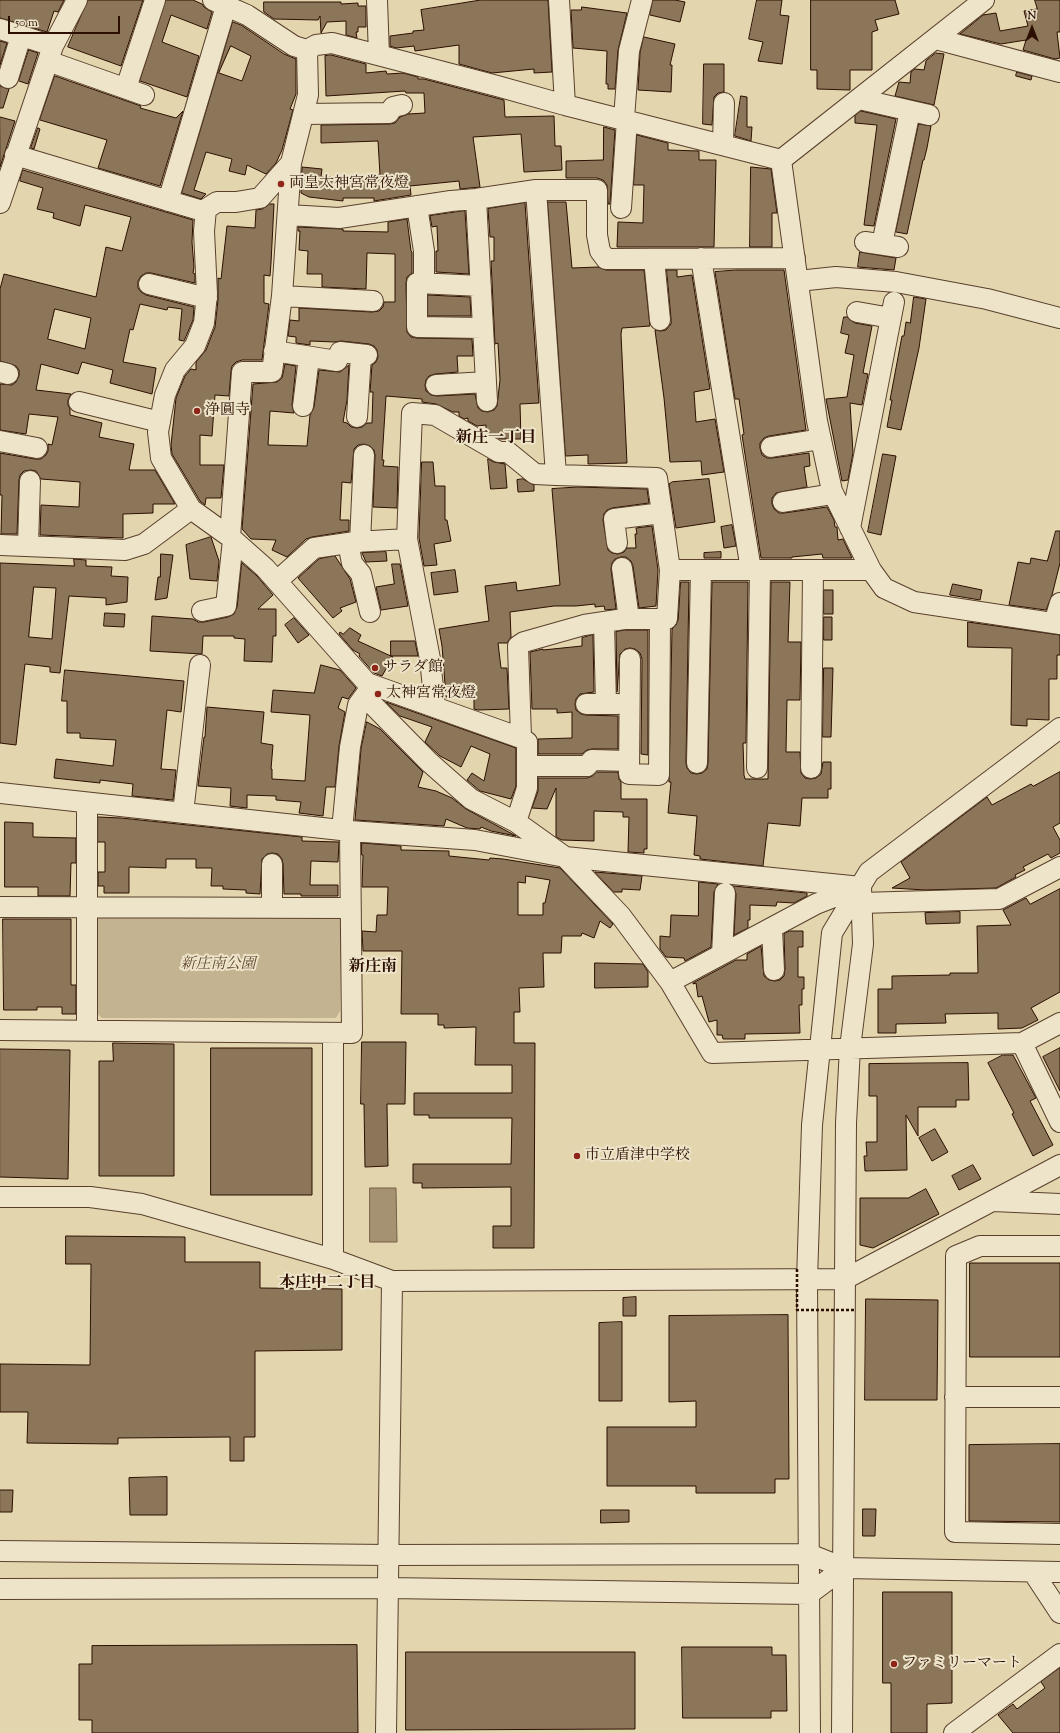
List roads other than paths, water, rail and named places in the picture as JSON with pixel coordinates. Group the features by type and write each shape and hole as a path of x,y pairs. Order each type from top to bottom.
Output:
{"street":[{"path":"0,203 50,53 77,0"},
{"path":"126,88 155,0"},
{"path":"377,0 379,56"},
{"path":"559,0 565,105"},
{"path":"621,208 629,51 642,0"},
{"path":"781,160 984,0"},
{"path":"168,201 219,3 249,7 294,46 307,50"},
{"path":"0,29 21,36 50,53 144,95"},
{"path":"8,78 21,36"},
{"path":"936,39 1060,72"},
{"path":"307,50 316,44 332,43 565,105 781,160"},
{"path":"202,611 226,606 242,372 272,372 282,296 291,163 308,95 307,50"},
{"path":"859,99 929,116"},
{"path":"723,145 724,103"},
{"path":"304,114 389,113 393,107 402,105"},
{"path":"882,244 910,111"},
{"path":"15,155 206,212"},
{"path":"781,160 821,439 833,494 871,570 884,588 914,602 1057,624 1060,603"},
{"path":"291,163 260,198 236,202 217,202 206,209 204,231 207,298 204,323 195,346 175,370 165,396 158,432 161,458 191,508 231,538 265,568 368,686 372,704 429,762 471,799 516,822 565,857 620,916 670,982 712,1052 1022,1043 1060,1023"},
{"path":"288,215 339,218 536,190 598,190 597,235 600,251 606,259 795,258"},
{"path":"536,190 556,475"},
{"path":"436,386 487,392 476,199"},
{"path":"417,206 424,252 424,274"},
{"path":"701,258 756,570 757,768"},
{"path":"654,259 660,320"},
{"path":"798,281 836,277 896,282 987,299 1060,318"},
{"path":"481,286 417,283 417,327 483,328"},
{"path":"149,284 207,298"},
{"path":"282,296 373,301"},
{"path":"850,528 893,310 857,312"},
{"path":"274,351 337,361 340,352 364,355 357,417"},
{"path":"304,406 309,357"},
{"path":"79,402 160,422"},
{"path":"435,707 430,659 407,539 412,413 435,415 498,452 508,452 535,474 657,478 670,570 667,619 629,619 584,625 524,642 518,646 521,738"},
{"path":"771,447 821,439"},
{"path":"0,441 37,448"},
{"path":"364,456 352,563 361,574 370,612"},
{"path":"28,546 30,481"},
{"path":"783,502 833,494"},
{"path":"0,545 125,550 144,544 191,508"},
{"path":"617,543 614,519 662,513"},
{"path":"276,581 314,548 354,542 407,539"},
{"path":"622,568 629,619"},
{"path":"670,570 871,570"},
{"path":"697,763 701,570"},
{"path":"811,768 813,570"},
{"path":"630,659 629,774 659,775 660,619"},
{"path":"586,704 613,704 604,622"},
{"path":"183,813 200,666"},
{"path":"368,686 435,707 521,738 527,742 527,788 516,822"},
{"path":"0,1030 352,1033 350,908 346,830 350,747 358,705 368,686"},
{"path":"810,1733 809,1554 802,1275 812,1125 832,933 861,895 869,872 1060,728"},
{"path":"527,766 587,766 592,760 629,761"},
{"path":"0,794 346,830 475,840 565,857 861,895 999,899 1060,867"},
{"path":"87,803 87,1030"},
{"path":"272,864 272,908"},
{"path":"722,954 725,893"},
{"path":"670,982 816,904 861,895"},
{"path":"842,1733 846,1123 850,1048 863,944 861,895"},
{"path":"0,907 350,908"},
{"path":"772,928 774,970"},
{"path":"332,1033 333,1259"},
{"path":"1022,1043 1060,1122"},
{"path":"0,1197 90,1197 142,1204 333,1259 392,1281 802,1275 845,1279 1060,1166"},
{"path":"993,1201 1060,1204"},
{"path":"1060,1246 980,1246 956,1256 955,1398 955,1532 1060,1534"},
{"path":"386,1733 392,1281"},
{"path":"955,1398 1060,1397"},
{"path":"0,1551 388,1555 809,1554 844,1568 1060,1572"},
{"path":"0,1589 387,1588 809,1594 844,1568"},
{"path":"1034,1572 1060,1613"},
{"path":"954,1733 1060,1654"}],"place":[{"name":"両皇太神宮常夜燈","path":"281,184"},
{"name":"浄圓寺","path":"197,411"},
{"name":"サラダ館","path":"375,668"},
{"name":"太神宮常夜燈","path":"378,694"},
{"name":"市立盾津中学校","path":"577,1156"},
{"name":"ファミリーマート","path":"894,1664"}],"district":[{"name":"新庄一丁目","path":"496,439"},
{"name":"新庄南","path":"373,968"},
{"name":"本庄中二丁目","path":"327,1284"}],"park label":[{"name":"新庄南公園","path":"218,965"}]}
